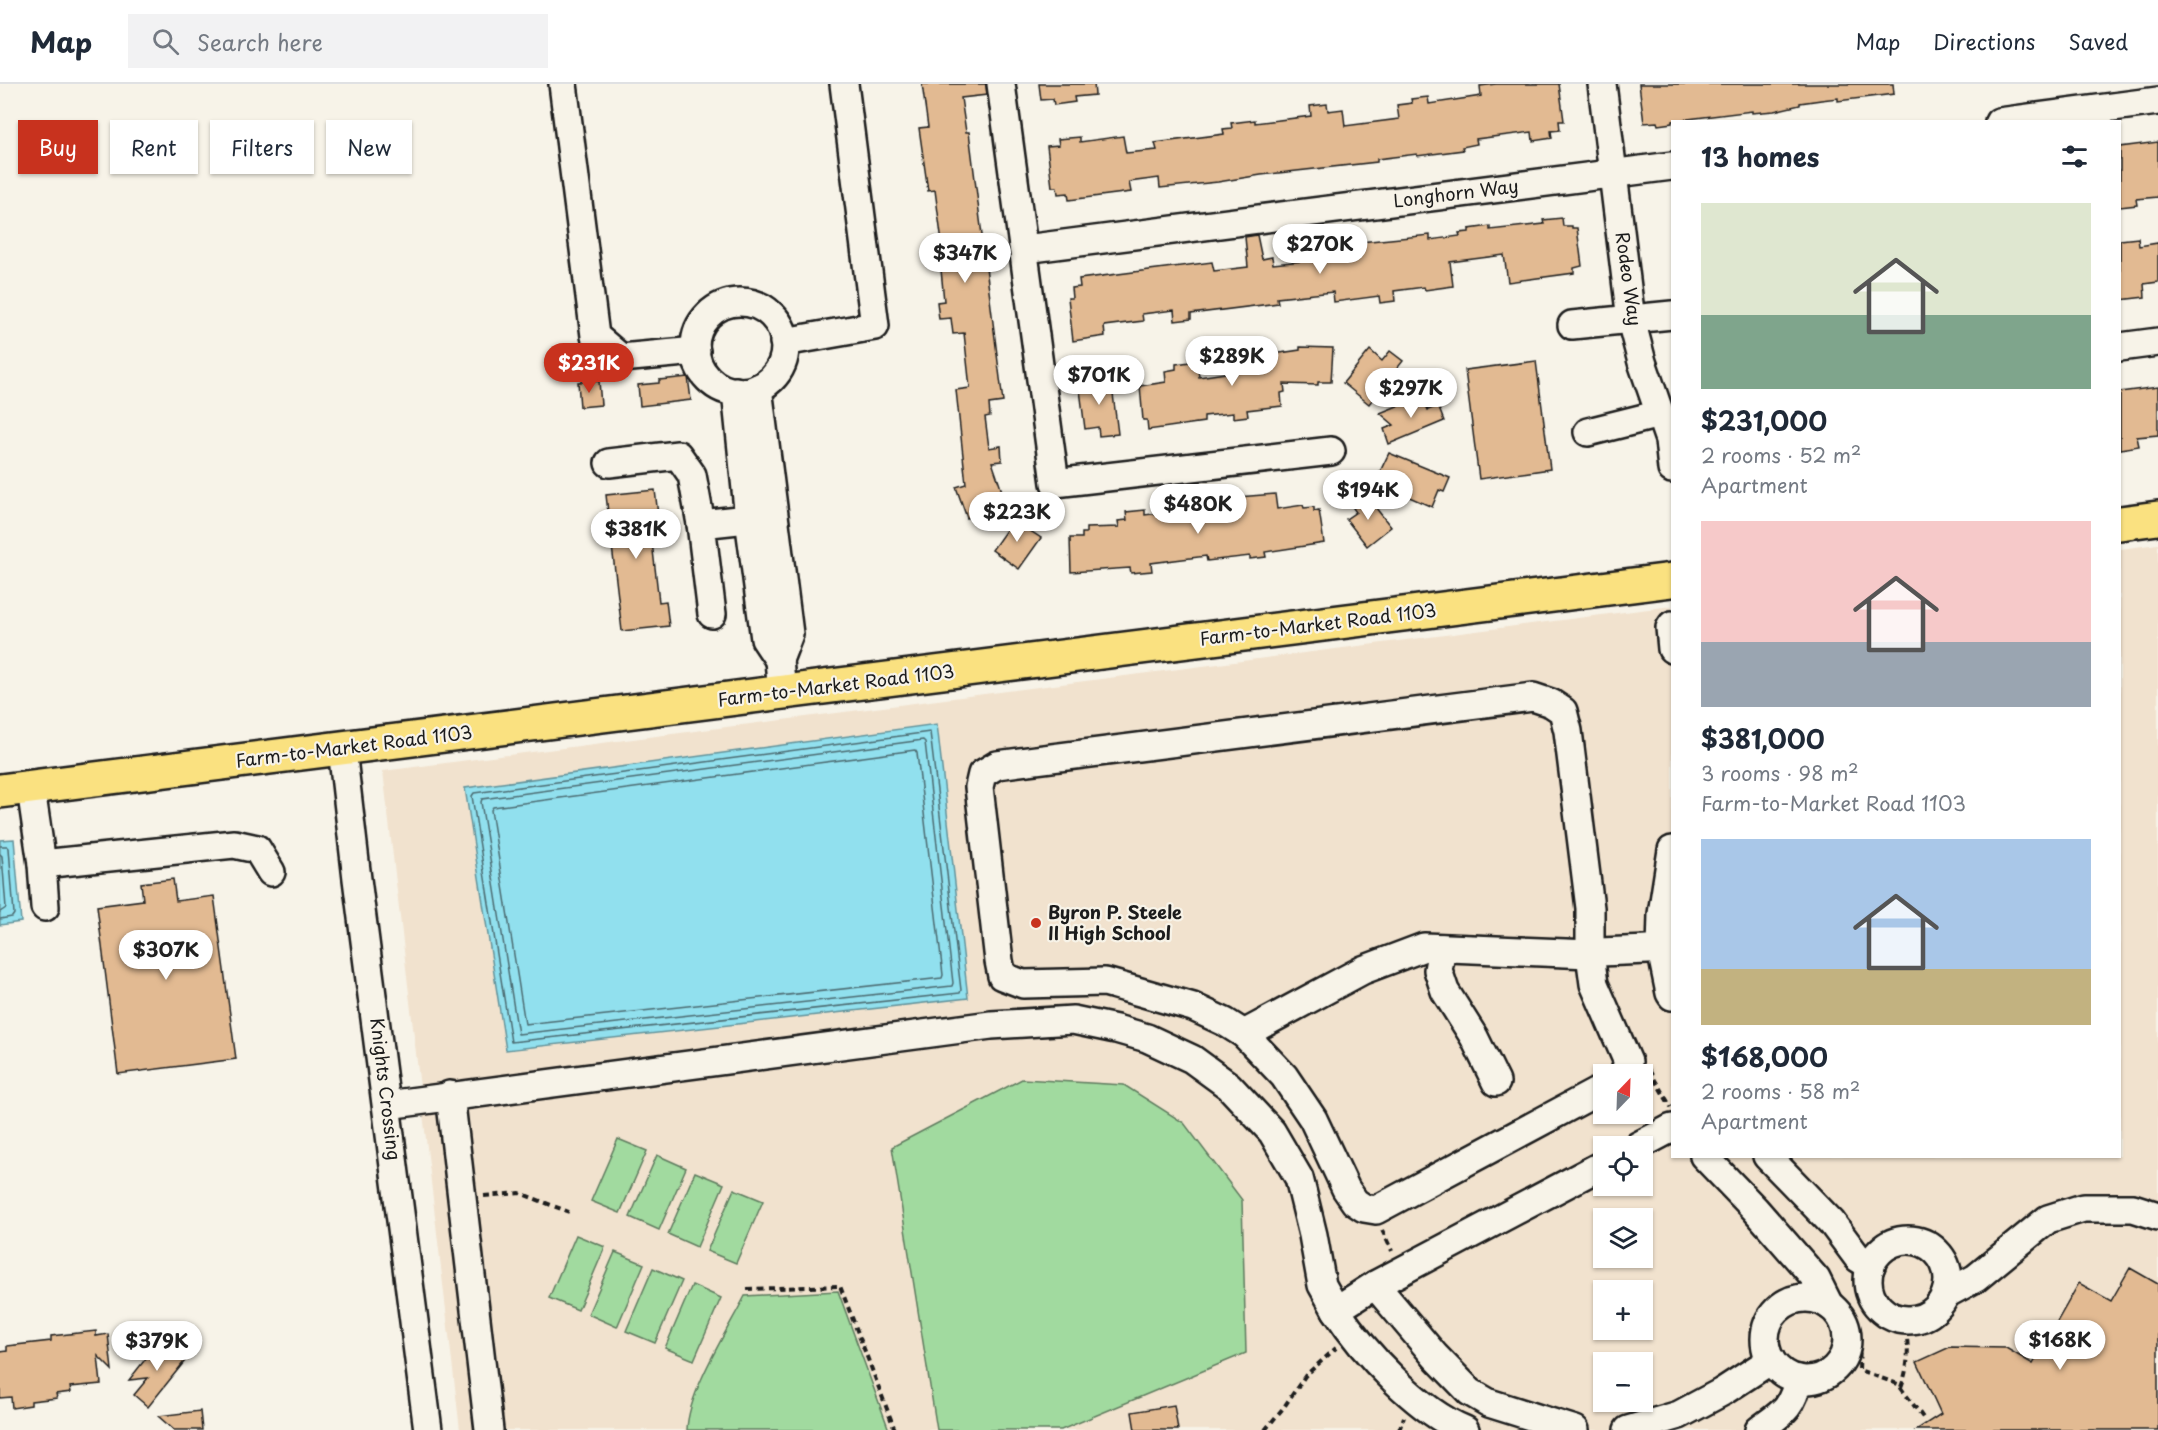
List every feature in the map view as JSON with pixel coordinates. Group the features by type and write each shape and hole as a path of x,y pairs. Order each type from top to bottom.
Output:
{"main road":[{"path":"2121,523 2158,518"},
{"name":"Farm-to-Market Road 1103","path":"16,790 1671,580"}],"street":[{"path":"563,84 595,336 621,358 696,351"},
{"path":"784,342 875,326 844,84"},
{"path":"1001,84 1055,483 1331,451"},
{"name":"Rodeo Way","path":"1602,84 1631,320 1642,362 1669,440 1671,459"},
{"path":"2026,120 2053,118 2158,101"},
{"name":"Longhorn Way","path":"1025,249 1671,166"},
{"path":"734,302 761,307 772,316 780,328 784,342 784,356 779,369 770,380 747,389 729,390 715,384 704,374 696,359 695,344 698,329 707,316 719,307 734,302"},
{"path":"1572,325 1671,315"},
{"path":"2121,347 2158,342"},
{"path":"747,389 761,518 789,634 779,660 782,693"},
{"path":"1588,432 1660,414"},
{"path":"609,463 678,455 692,475 701,524 712,614"},
{"path":"701,524 761,518"},
{"path":"1593,1094 1376,1210 1364,1208 1355,1202 1346,1189 1313,1119 1284,1076 1244,1034 1193,1007 1104,982 1023,984 1002,976 979,787 982,774 997,765 1533,698 1551,703 1563,711 1568,731 1590,908 1590,954 1594,984 1624,1064"},
{"name":"Knights Crossing","path":"342,749 428,1430"},
{"path":"16,790 42,864 45,907"},
{"path":"42,864 234,844 257,849 271,872"},
{"path":"1671,856 1662,914 1671,994"},
{"path":"1244,1034 1363,970 1424,947 1590,954 1667,949"},
{"path":"1442,948 1438,969 1445,991 1474,1037 1496,1082"},
{"path":"1148,1038 1160,998"},
{"path":"387,1105 991,1025 1072,1020 1148,1038 1192,1059 1229,1086 1272,1132 1299,1178 1322,1285 1342,1320 1416,1399 1452,1425 1465,1430"},
{"path":"450,1095 489,1430"},
{"path":"1278,1143 1313,1119"},
{"path":"1653,1138 1671,1129"},
{"path":"1706,1158 1755,1209 1816,1279 1829,1305"},
{"path":"1769,1158 1832,1223 1858,1258 1870,1266"},
{"path":"1342,1320 1375,1285 1593,1170"},
{"path":"1946,1294 1976,1278 2048,1219 2083,1209 2133,1208 2158,1216"},
{"path":"1904,1240 1917,1241 1930,1247 1943,1261 1948,1280 1946,1294 1940,1305 1930,1314 1918,1319 1904,1320 1892,1317 1881,1310 1873,1299 1868,1287 1870,1266 1880,1251 1891,1244 1904,1240"},
{"path":"1375,1285 1435,1356 1470,1392 1489,1403 1544,1425 1575,1430"},
{"path":"1817,1299 1829,1305 1839,1315 1845,1327 1847,1341 1844,1354 1826,1375 1812,1379 1798,1379 1785,1374 1771,1360 1764,1342 1771,1317 1791,1300 1817,1299"},
{"path":"1628,1430 1679,1415 1722,1392 1771,1360"},
{"path":"1759,1430 1788,1409 1795,1395 1798,1379"}],"path":[{"path":"1653,1077 1671,1108"},
{"path":"462,1198 520,1193 568,1212"},
{"path":"1376,1210 1385,1238 1402,1271"},
{"path":"747,1289 840,1286 895,1430"},
{"path":"1265,1430 1305,1376 1331,1354 1342,1320"},
{"path":"1900,1387 1908,1371 1909,1343 1904,1320"}],"shaded area":[{"name":"Byron P. Steele II High School","path":"2158,544 2158,1430 460,1430 383,771 1671,606 1671,1158 2121,1158 2121,549"}],"green space":[{"path":"1022,1079 1124,1085 1184,1123 1242,1200 1246,1353 1061,1430 937,1430 892,1147"},
{"path":"618,1139 647,1151 620,1213 591,1201"},
{"path":"657,1155 686,1168 659,1230 630,1217"},
{"path":"695,1172 724,1184 697,1247 668,1234"},
{"path":"734,1189 763,1201 736,1263 707,1251"},
{"path":"576,1235 605,1247 578,1310 549,1298"},
{"path":"615,1252 644,1264 617,1327 588,1314"},
{"path":"653,1268 682,1281 655,1343 626,1331"},
{"path":"692,1285 721,1298 694,1360 665,1348"},
{"path":"838,1291 889,1430 687,1430 689,1415 701,1380 745,1296"}],"water":[{"path":"937,724 968,998 506,1050 465,788"},
{"path":"14,839 21,922 0,925 0,840"}],"building":[{"path":"922,84 986,84 987,95 961,98 966,132 969,132 1003,402 989,404 990,416 985,417 989,448 1001,446 1002,461 992,462 1007,506 967,518 956,487 966,484 956,390 970,388 964,333 953,334 951,318 939,319 937,302 944,301 940,259 944,258 935,190 928,191 919,128 928,127"},
{"path":"1039,84 1094,84 1095,95 1074,97 1075,102 1054,105 1053,99 1041,100"},
{"path":"1559,84 1564,121 1559,121 1560,130 1551,131 1552,138 1533,141 1532,132 1476,139 1477,144 1462,147 1463,150 1377,159 1377,162 1218,182 1160,188 1159,178 1129,182 1131,192 1069,200 1068,193 1058,194 1057,187 1052,187 1047,146 1059,145 1058,139 1080,137 1080,142 1123,136 1126,153 1157,150 1155,143 1224,134 1223,129 1232,128 1231,123 1255,120 1255,123 1311,116 1310,106 1327,104 1328,111 1343,109 1345,126 1399,119 1397,105 1412,103 1411,99 1428,97 1429,104 1481,96 1480,86"},
{"path":"1639,84 1893,84 1894,94 1838,101 1838,98 1821,100 1800,103 1800,105 1774,111 1752,113 1752,111 1671,120 1671,123 1658,125 1657,122 1644,123"},
{"path":"2158,142 2158,197 2136,199 2137,205 2121,207 2121,147"},
{"path":"1562,218 1563,226 1577,228 1582,266 1574,268 1574,273 1508,282 1504,255 1450,262 1453,286 1394,291 1395,301 1380,303 1379,296 1334,302 1333,292 1277,298 1278,303 1191,314 1191,319 1175,321 1174,310 1142,314 1143,321 1104,326 1105,336 1073,341 1068,298 1072,298 1071,288 1080,287 1079,279 1212,262 1214,271 1248,267 1245,237 1257,235 1262,259 1272,257 1273,264 1302,261 1300,251 1340,246 1340,244 1430,235 1430,240 1460,236 1459,233 1469,232 1469,229 1490,226 1490,230 1544,224 1543,220"},
{"path":"2138,238 2139,246 2158,243 2158,282 2144,284 2145,297 2121,300 2121,240"},
{"path":"1300,347 1333,348 1331,382 1318,382 1318,385 1284,384 1285,392 1281,393 1282,406 1247,410 1248,416 1233,418 1233,413 1204,416 1204,422 1148,430 1147,420 1143,420 1140,386 1166,382 1165,371 1176,369 1176,364 1197,361 1199,377 1231,372 1230,363 1252,361 1252,357 1300,350"},
{"path":"1370,350 1382,361 1390,351 1403,361 1369,404 1343,383"},
{"path":"1536,361 1550,469 1479,479 1465,370"},
{"path":"688,377 691,400 640,406 638,385"},
{"path":"1111,378 1118,434 1099,436 1098,427 1085,429 1079,382"},
{"path":"599,381 601,405 580,407 578,382"},
{"path":"2158,387 2158,435 2137,437 2139,446 2121,449 2121,392"},
{"path":"1422,396 1428,410 1438,406 1444,421 1389,444 1384,429 1394,425 1380,413"},
{"path":"1389,453 1450,478 1444,492 1439,490 1432,507 1375,482"},
{"path":"655,490 658,515 649,516 659,602 666,601 669,626 622,631 606,495"},
{"path":"1364,493 1391,527 1367,546 1346,519 1356,512 1353,502"},
{"path":"1275,494 1277,509 1303,505 1304,508 1314,507 1314,511 1319,510 1324,543 1265,552 1266,557 1250,559 1250,556 1207,561 1206,556 1151,563 1152,571 1131,573 1130,568 1071,572 1070,538 1082,538 1082,533 1086,533 1086,528 1119,527 1118,521 1127,520 1126,512 1145,510 1145,515 1214,506 1213,499"},
{"path":"1016,516 1031,527 1029,530 1041,538 1019,569 992,550"},
{"path":"173,879 176,901 214,896 236,1059 118,1074 97,906 143,900 141,883"},
{"path":"2130,1268 2158,1284 2158,1430 1916,1430 1941,1414 1917,1362 1950,1347 2006,1348 2033,1364 2079,1283 2111,1301"},
{"path":"96,1331 96,1336 108,1334 112,1370 98,1356 101,1384 70,1387 71,1392 56,1394 57,1398 31,1401 31,1405 12,1408 11,1397 0,1398 0,1352 7,1351 7,1346 51,1341 51,1336"},
{"path":"158,1343 172,1354 177,1348 188,1357 148,1407 134,1395 148,1378 129,1380"},
{"path":"1174,1405 1178,1430 1135,1430 1132,1412"},
{"path":"200,1411 202,1430 174,1430 158,1416"}],"place":[{"name":"Byron P. Steele II High School","path":"1036,923"}]}
